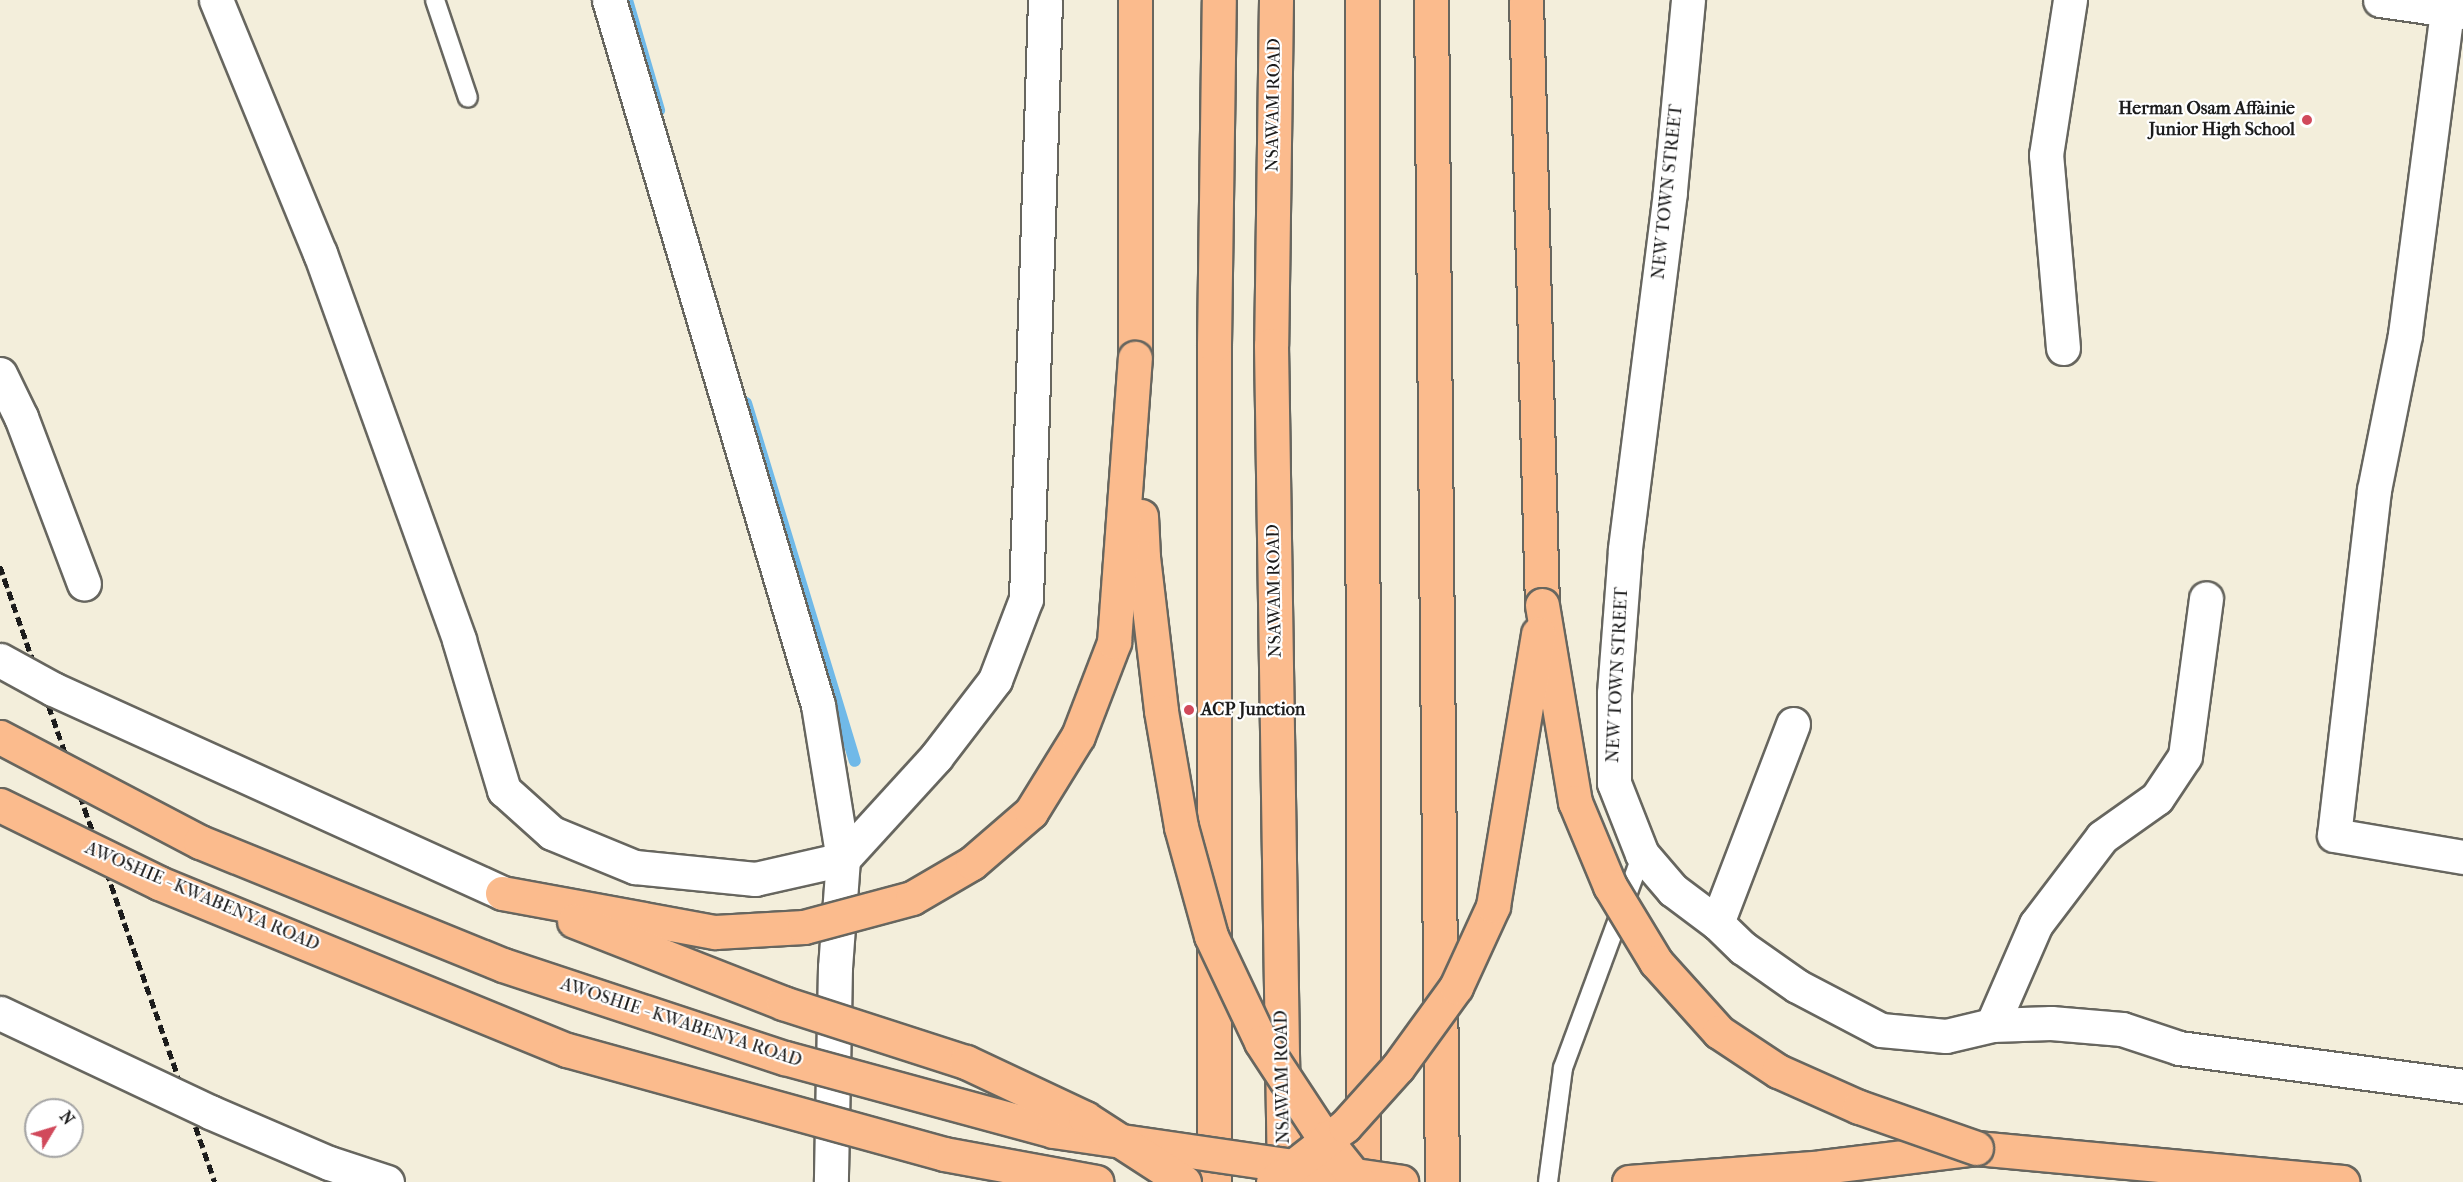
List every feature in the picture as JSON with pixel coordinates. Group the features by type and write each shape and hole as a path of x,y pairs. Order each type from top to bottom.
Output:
{"main road":[{"path":"1136,0 1135,358 1143,557 1161,711 1181,827 1211,936 1261,1042 1324,1138 1361,1182"},
{"path":"1214,1182 1214,345 1219,0"},
{"name":"NSAWAM ROAD","path":"1276,0 1271,345 1284,1182"},
{"path":"1361,1182 1362,0"},
{"path":"1431,0 1442,1182"},
{"path":"1526,0 1542,605 1575,802 1610,886 1656,962 1719,1032 1778,1071 1859,1107 1976,1148"},
{"path":"502,894 715,932 804,927 912,898 981,855 1031,812 1078,736 1114,642 1135,358"},
{"path":"1273,1182 1345,1126 1398,1067 1456,987 1493,906 1542,605"},
{"name":"AWOSHIE - KWABENYA ROAD","path":"0,737 211,847 503,965 785,1058 1053,1131 1401,1182"},
{"name":"AWOSHIE - KWABENYA ROAD","path":"0,805 159,883 567,1050 944,1154 1096,1182"},
{"path":"502,894 783,1003 966,1062 1085,1118 1184,1182"},
{"path":"1629,1182 1822,1167 1976,1148 2343,1182"}],"street":[{"path":"216,0 320,253 459,640 504,790 552,833 635,867 755,879 843,859 936,757 995,681 1026,599 1045,0"},
{"path":"609,0 819,705 843,859 835,967 831,1182"},
{"name":"NEW TOWN STREET","path":"1688,0 1670,192 1625,550 1614,693 1614,783 1642,854 1673,890 1717,923 1743,948 1797,986 1881,1030 1946,1036 1992,1025 2051,1023 2122,1029 2179,1048 2463,1086"},
{"path":"2063,348 2046,155 2070,0"},
{"path":"2380,0 2455,11 2405,335 2374,490 2334,835 2463,857"},
{"path":"0,374 21,417 84,585"},
{"path":"1992,1025 2036,924 2102,837 2157,798 2185,756 2206,598"},
{"path":"0,660 53,689 502,894"},
{"path":"1717,923 1793,724"},
{"path":"0,1013 210,1112 329,1163 387,1182"}],"lane":[{"path":"435,0 468,98"},
{"path":"1548,1182 1563,1068 1642,854"}],"waterway":[{"path":"627,0 659,110"},
{"path":"746,403 855,761"}],"railway":[{"path":"0,566 215,1182"}],"place":[{"name":"Herman Osam Affainie Junior High School","path":"2307,120"},
{"name":"ACP Junction","path":"1189,710"}]}
